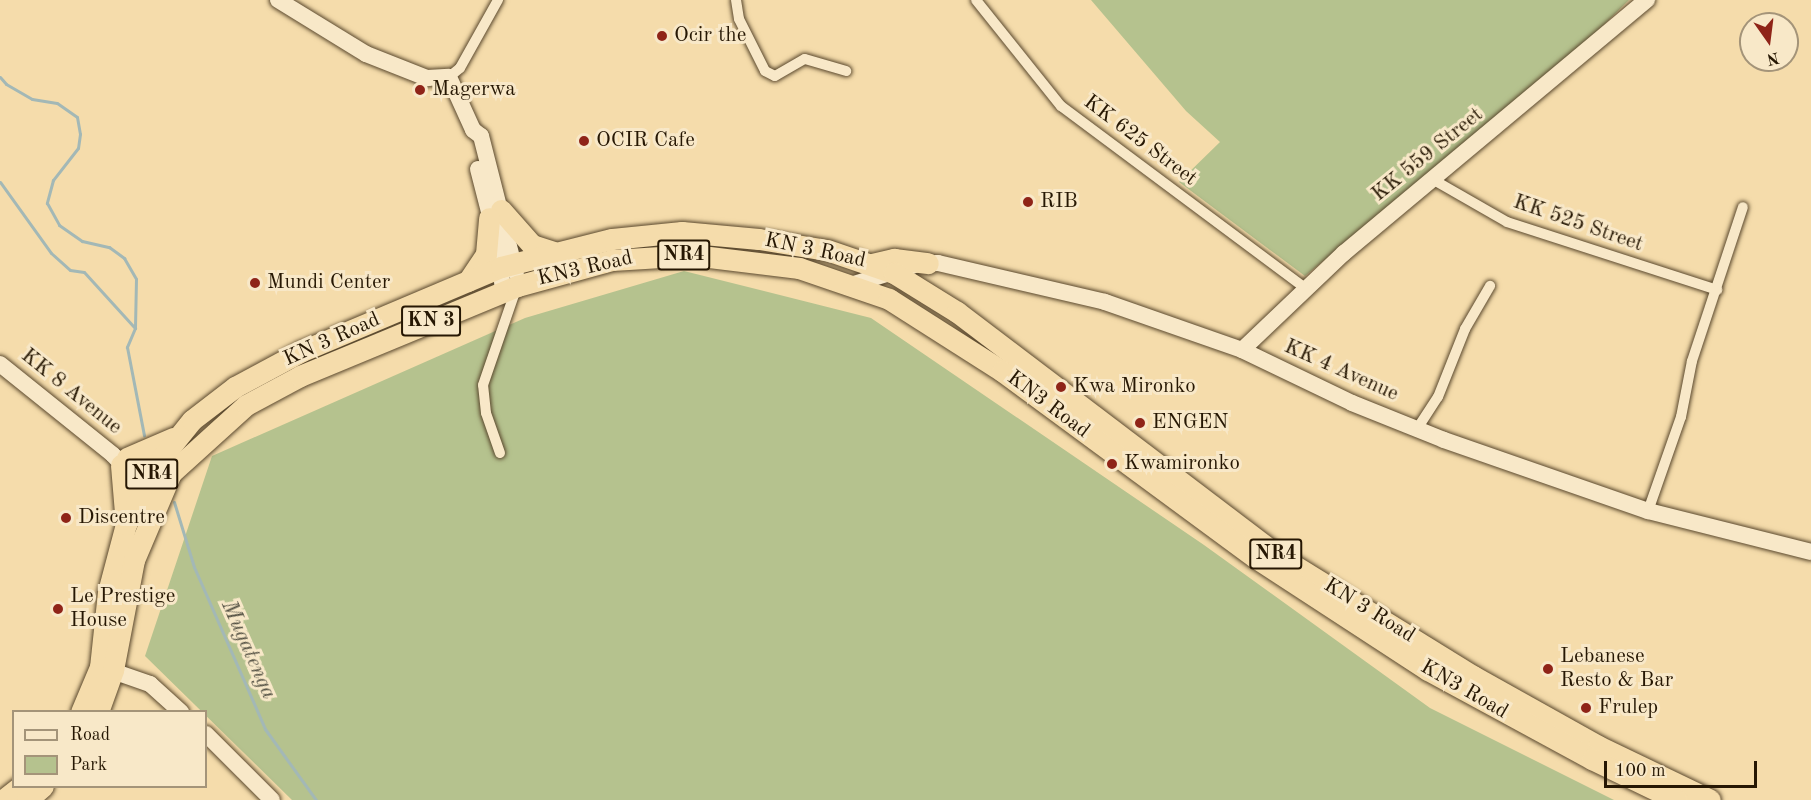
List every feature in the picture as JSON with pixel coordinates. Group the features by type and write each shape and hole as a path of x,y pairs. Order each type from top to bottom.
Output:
{"highway":[{"path":"466,283 486,254 495,214 532,244 553,252"},
{"name":"KN 3 Road","path":"98,710 106,668 157,483 182,430 235,387 302,351 508,264 636,235 682,232 805,246 872,264 894,273 957,312 1277,555 1595,753 1710,800"},
{"name":"KN3 Road","path":"360,351 510,289 612,260 659,254 766,263 799,268 851,285 889,299 946,332 1256,558 1382,641 1468,694 1595,753 1677,800"},
{"path":"872,264 894,259 923,263 918,287"},
{"name":"KN 3 Road","path":"82,710 106,668 108,592 126,524 157,483 208,435 246,405 360,351"},
{"path":"126,524 121,459 166,444 182,430"},
{"path":"3,800 18,788"},
{"path":"27,800 41,788"}],"main road":[{"path":"278,0 366,54 427,78 450,77 473,130 481,136 495,214 508,264 510,289"},
{"name":"KK 559 Street","path":"1242,350 1305,288 1647,0"},
{"path":"851,285 923,263"},
{"name":"KK 4 Avenue","path":"923,263 1105,302 1242,350 1352,403 1417,429 1648,511 1811,552"},
{"name":"KK 8 Avenue","path":"0,364 121,459 157,483"},
{"path":"106,668 150,684 180,710"},
{"path":"207,735 273,800"}],"street":[{"path":"450,77 460,68 498,0"},
{"path":"736,0 739,19 765,71 776,76 805,59 846,71"},
{"name":"KK 625 Street","path":"976,0 1062,106 1305,288"},
{"name":"KK 525 Street","path":"1432,179 1507,222 1717,290"},
{"path":"1648,511 1681,417 1692,361 1743,207"},
{"path":"1417,429 1438,397 1465,329 1490,286"},
{"path":"500,453 486,413 483,385 503,323 510,289"}],"green space":[{"path":"1091,0 1629,0 1571,57 1305,276 1179,182 1220,142 1186,111"},
{"path":"684,271 871,318 1204,545 1430,708 1614,800 292,800 207,717 207,710 200,710 145,656 212,456 525,318"}],"waterway":[{"path":"0,77 6,84 32,99 57,103 77,117 80,134 78,148 53,180 47,203 59,225 82,241 109,247 124,258 136,279 135,328"},
{"path":"0,182 51,253 70,270 84,272 135,328 127,347 144,435"},
{"name":"Mugatenga","path":"174,502 194,567 265,729 316,800"}],"place":[{"name":"Ocir the","path":"662,36"},
{"name":"Magerwa","path":"420,90"},
{"name":"OCIR Cafe","path":"584,141"},
{"name":"RIB","path":"1028,202"},
{"name":"Mundi Center","path":"255,283"},
{"name":"Kwa Mironko","path":"1061,387"},
{"name":"ENGEN","path":"1140,423"},
{"name":"Kwamironko","path":"1112,464"},
{"name":"Discentre","path":"66,518"},
{"name":"Le Prestige House","path":"58,609"},
{"name":"Lebanese Resto & Bar","path":"1548,669"},
{"name":"Frulep","path":"1586,708"}]}
